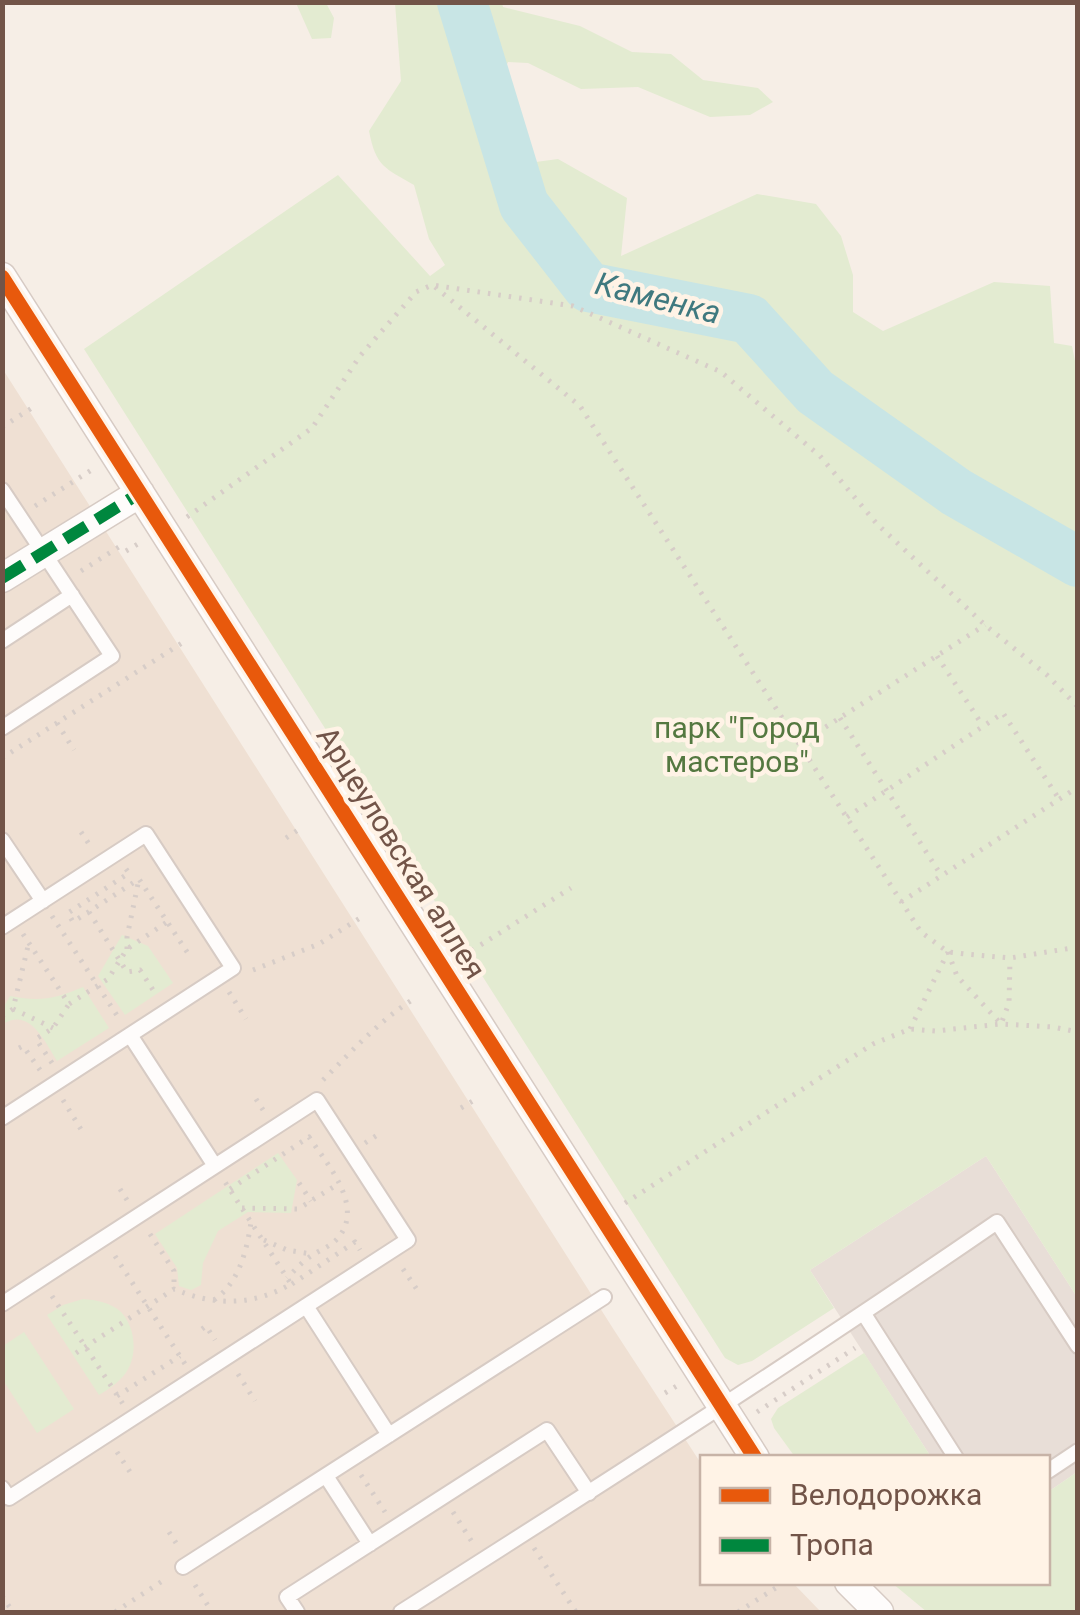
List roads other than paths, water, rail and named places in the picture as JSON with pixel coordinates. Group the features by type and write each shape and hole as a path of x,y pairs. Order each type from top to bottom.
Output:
{"street":[{"name":"Арцеуловская аллея","path":"2,276 754,1455"},
{"path":"2,578 140,493"},
{"path":"852,1585 879,1612"}],"lane":[{"path":"2,490 112,656 2,728"},
{"path":"2,641 72,595"},
{"path":"2,927 146,834 233,968 2,1118"},
{"path":"2,840 42,901"},
{"path":"130,1035 215,1166"},
{"path":"2,1304 317,1100 408,1240 9,1498 2,1488"},
{"path":"401,1612 722,1408 997,1222 1078,1346"},
{"path":"183,1568 604,1297"},
{"path":"306,1306 389,1435"},
{"path":"864,1314 954,1455"},
{"path":"297,1612 287,1598 547,1430 589,1493"},
{"path":"1050,1470 1078,1451"},
{"path":"326,1476 370,1544"}],"waterway":[{"name":"Каменка","path":"462,2 524,205 588,287 749,319 815,392 956,492 1078,562"}],"park label":[{"name":"парк \"Город мастеров\"","path":"737,745"}]}
